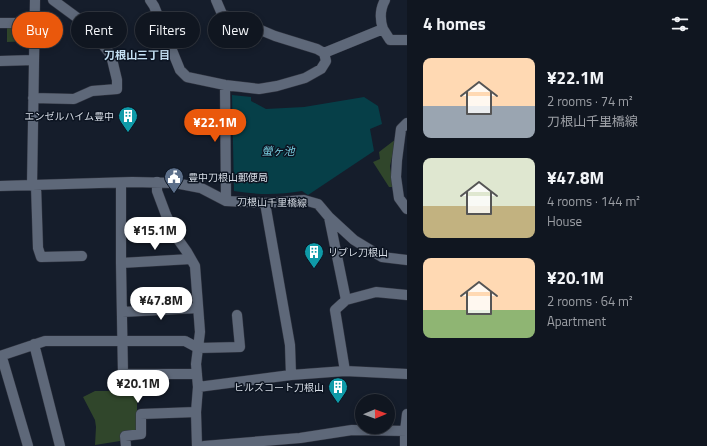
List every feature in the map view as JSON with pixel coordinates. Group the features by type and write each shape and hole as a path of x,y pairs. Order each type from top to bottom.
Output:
{"street":[{"path":"35,0 35,12"},
{"path":"33,98 74,99 92,91 117,89 117,80 110,55 86,25 53,0"},
{"path":"150,0 154,6 180,70 187,77 225,85 259,89 277,86 305,78 322,69 326,61 324,53 317,49 275,36 222,14 216,0"},
{"path":"385,0 382,6 381,24 383,29 390,40 407,40"},
{"path":"0,23 12,23"},
{"path":"324,53 383,29"},
{"path":"34,48 33,98 34,185 38,248 41,257 82,256"},
{"path":"0,61 34,60"},
{"path":"225,85 226,201"},
{"path":"407,123 401,129 396,176 399,198 407,209"},
{"path":"157,182 157,191 166,215 177,238 195,266 200,332 196,374 198,387 196,446"},
{"name":"刀根山千里橋線","path":"0,186 175,182 200,188 226,201 265,203 304,200 318,204 329,217 354,240 382,257 407,260"},
{"path":"121,183 123,374 196,374"},
{"path":"265,203 290,345 291,375"},
{"path":"329,217 346,300"},
{"path":"121,263 190,260"},
{"path":"345,371 336,310 346,300 376,292 407,295"},
{"path":"122,312 198,308"},
{"path":"28,446 3,361 0,357 45,341 185,341 198,348 240,347 237,315"},
{"path":"34,344 60,446"},
{"path":"198,387 291,375 345,371 407,374"},
{"path":"126,446 125,436 141,434 141,414 196,412"},
{"path":"406,446 407,414"},
{"path":"204,446 300,442 352,430 406,431"}],"shaded area":[{"path":"7,26 12,26 12,42 7,42"},
{"path":"396,139 390,166 393,187 389,187 373,162 380,159 379,152"},
{"path":"95,391 137,391 137,429 120,441 95,445 95,420 83,397"}],"water":[{"name":"螢ヶ池","path":"232,95 251,97 251,101 266,109 304,107 364,97 378,106 382,124 370,129 374,151 308,195 302,191 268,194 234,191"}],"place":[{"name":"エンゼルハイム豊中","path":"128,133"},
{"name":"豊中刀根山郵便局","path":"174,194"},
{"name":"リブレ刀根山","path":"314,269"},
{"name":"ヒルズコート刀根山","path":"338,404"}],"district":[{"name":"刀根山三丁目","path":"137,55"}]}
